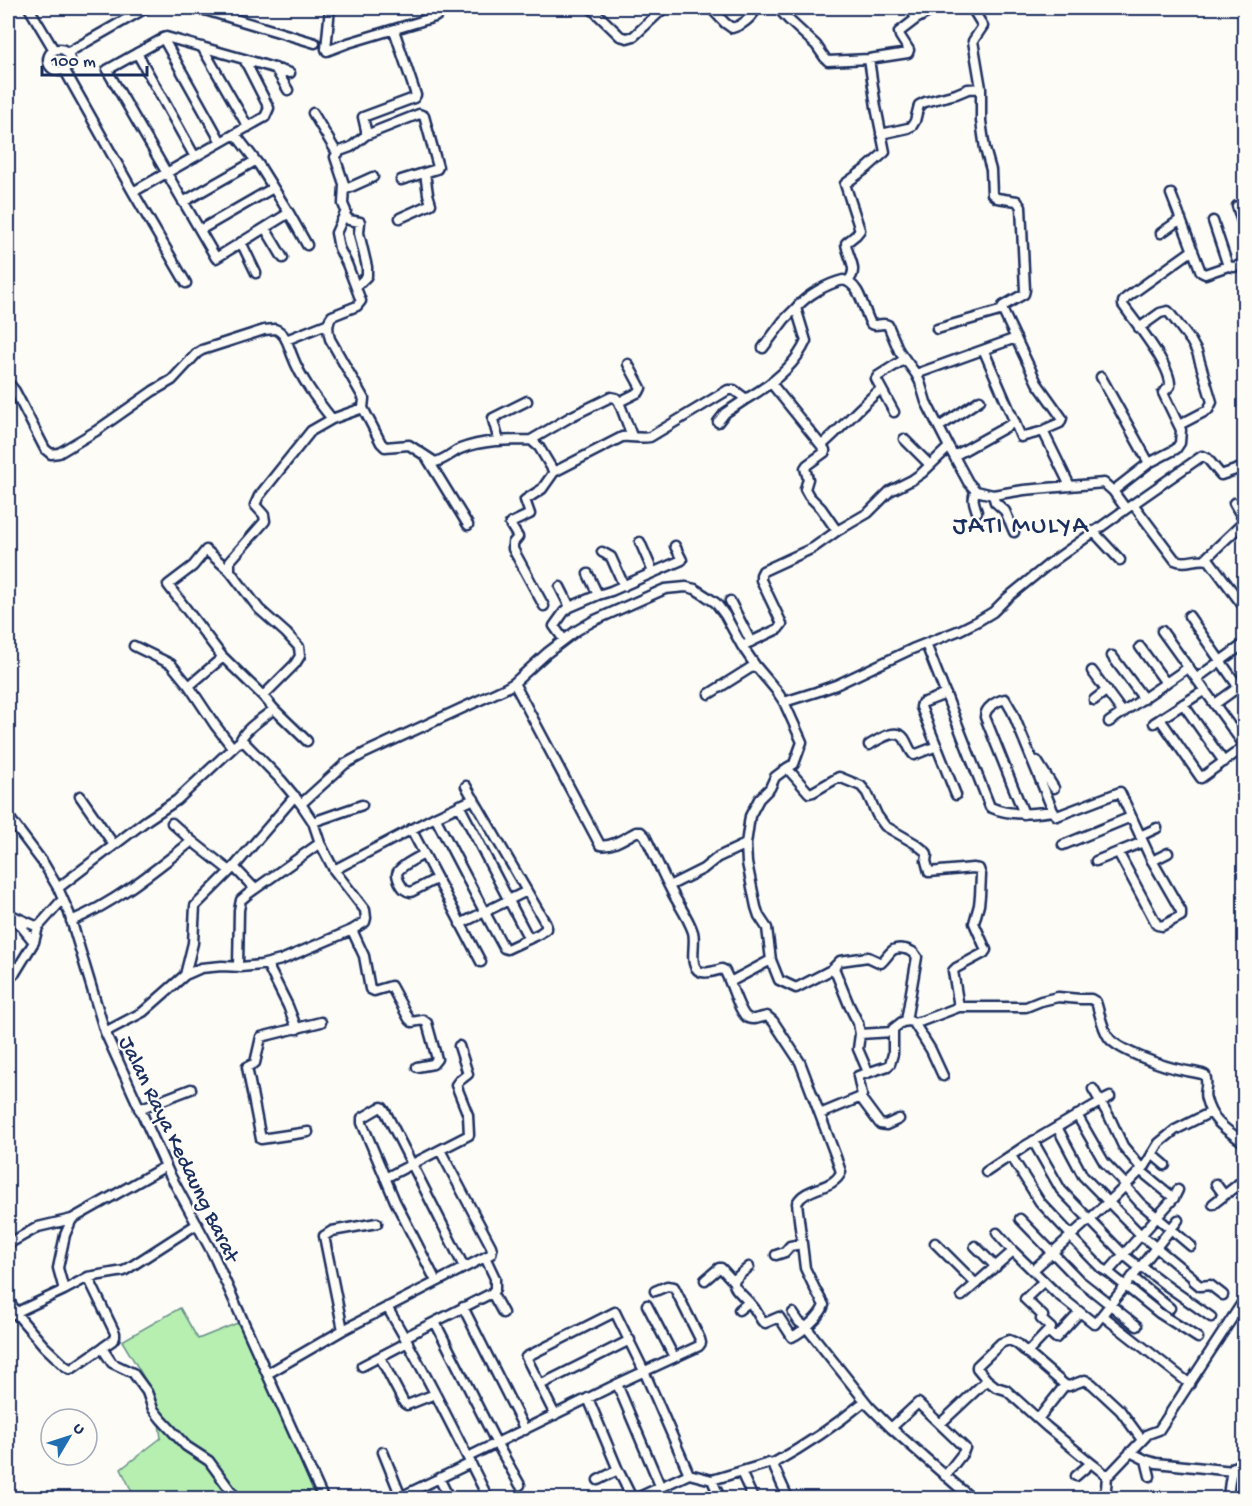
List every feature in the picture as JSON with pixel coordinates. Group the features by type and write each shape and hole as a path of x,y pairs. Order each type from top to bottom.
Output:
{"street":[{"path":"29,8 54,50"},
{"path":"68,53 146,8"},
{"path":"198,8 315,44"},
{"path":"330,8 327,51 435,16 442,8"},
{"path":"591,8 620,36 627,38 634,36 664,8"},
{"path":"711,8 725,24 732,28 749,20 757,8"},
{"path":"778,8 828,60 869,59 908,53 899,33 916,19 936,8"},
{"path":"911,8 916,19"},
{"path":"972,8 983,27 973,41 981,88 984,149 992,171 992,194 997,198 1017,201 1021,207 1025,291 1023,295 1003,306 1003,310 1038,385 1062,418 1060,423 1022,438 984,351"},
{"path":"366,135 363,117 414,98 416,95 394,30"},
{"path":"289,213 216,258 107,70 166,37 290,73"},
{"path":"163,38 221,142"},
{"path":"202,47 248,127"},
{"path":"60,49 68,53 69,62 64,69 55,70 49,64 49,55 54,50 60,49"},
{"path":"137,53 195,157"},
{"path":"133,192 265,117 269,108 244,59"},
{"path":"848,281 854,269 846,243 860,230 845,184 884,153 869,59"},
{"path":"275,68 288,90"},
{"path":"64,69 186,283"},
{"path":"881,134 910,128 914,124 919,105 925,102 968,89 981,88"},
{"path":"313,113 337,153"},
{"path":"401,180 437,169 438,165 424,116 419,114 366,135 351,147 337,153 335,158 344,190 343,205 346,211 336,233 339,248 361,303 332,316 329,323 330,339 364,399 363,408 381,443 385,447 411,446 432,461 438,461 462,449 482,443 531,440 593,405 611,398 616,398 620,402 632,436"},
{"path":"235,134 273,188 307,245"},
{"path":"183,202 255,161"},
{"path":"400,218 431,204 425,173"},
{"path":"344,190 373,177"},
{"path":"200,230 273,188"},
{"path":"1171,194 1199,268 1203,273 1245,264"},
{"path":"1237,206 1245,228"},
{"path":"345,214 350,220 360,222 359,233 367,267 367,276 356,287"},
{"path":"1161,233 1181,219"},
{"path":"1213,221 1228,266"},
{"path":"265,228 283,258"},
{"path":"241,242 256,273"},
{"path":"1113,491 1149,463 1176,449 1182,436 1163,393 1170,386 1171,381 1163,364 1123,305 1124,300 1192,250"},
{"path":"763,348 802,301 836,282 848,281 859,295 871,324 888,325 899,351 916,374 926,402 949,447 968,482 976,491 993,495 1104,483 1129,506 1175,560 1182,562 1205,559 1244,522 1234,503"},
{"path":"718,422 725,413 771,383 804,347 806,341 796,308"},
{"path":"937,329 1003,310"},
{"path":"1139,328 1168,310 1197,352 1212,402 1208,410 1179,425"},
{"path":"286,340 329,323"},
{"path":"8,384 15,391 45,449 48,453 59,453 172,380 202,350 271,329 281,331 306,385 332,419"},
{"path":"916,374 1016,338"},
{"path":"894,412 876,377 905,359"},
{"path":"620,402 641,389 628,364"},
{"path":"1101,377 1149,463"},
{"path":"771,383 822,445 825,452 805,468 808,479 805,489 837,531"},
{"path":"822,445 880,388"},
{"path":"544,606 513,549 513,542 518,537 510,524 530,514 525,500 543,489 554,472 622,437 650,437 728,390 734,390 746,399"},
{"path":"939,427 980,400"},
{"path":"499,441 494,418 527,401"},
{"path":"230,571 230,561 265,521 265,516 255,504 259,496 311,431 332,419 363,408"},
{"path":"954,456 1015,422"},
{"path":"1044,431 1070,486"},
{"path":"904,439 930,465"},
{"path":"531,440 554,472"},
{"path":"746,644 781,626 761,580 763,571 813,548 868,513 890,491 922,473 949,447"},
{"path":"784,702 836,685 960,630 993,612 1035,575 1093,531 1202,456 1207,458 1221,475 1245,467"},
{"path":"427,458 468,525"},
{"path":"976,491 973,498 977,512"},
{"path":"993,495 995,502 1005,511 1014,532"},
{"path":"1093,531 1120,560"},
{"path":"640,542 653,572"},
{"path":"564,640 554,625 564,612 570,607 682,560 675,546"},
{"path":"263,696 295,664 300,656 299,647 259,609 230,571 206,550 193,566 168,585 223,657 307,741"},
{"path":"602,552 610,557 624,586"},
{"path":"1205,559 1212,564 1245,607"},
{"path":"588,574 598,595"},
{"path":"560,587 570,607"},
{"path":"301,804 345,764 364,753 506,688 576,631 665,589 686,587 695,589 716,603 746,644"},
{"path":"759,588 778,629"},
{"path":"730,601 755,665 784,702 802,742 794,764 775,777 770,788 759,799 750,816 746,844 747,863 756,907 767,928 771,960 779,980 795,988 800,987 834,968 840,961 868,957 882,963 896,948 914,952 917,957 910,1022 931,1050 943,1076"},
{"path":"1189,616 1221,662 1243,688 1215,704"},
{"path":"1162,631 1197,678 1245,746 1201,778 1157,721 1205,690"},
{"path":"926,644 990,807 1024,814 1053,810"},
{"path":"1197,678 1245,644"},
{"path":"134,646 171,664 215,725 236,745"},
{"path":"1140,647 1166,683"},
{"path":"1113,656 1144,699"},
{"path":"189,686 223,657"},
{"path":"709,694 755,665"},
{"path":"1109,722 1189,667"},
{"path":"1092,670 1123,712"},
{"path":"514,683 600,845 608,846 636,832 645,836 694,934 693,961 696,968 705,973 723,969 726,971 746,1016 752,1019 767,1016 773,1021 800,1062 841,1172 837,1180 803,1196 797,1203 805,1268 824,1305 822,1311 795,1336 792,1337 779,1317 765,1323 762,1321 721,1268 705,1280"},
{"path":"1094,700 1107,690"},
{"path":"946,694 921,705 956,795"},
{"path":"1024,814 985,717 987,710 998,701 1005,699 1056,815 1119,791 1181,916 1162,926 1156,923 1118,852"},
{"path":"1183,704 1224,762"},
{"path":"58,888 177,800 236,745 245,733 274,709"},
{"path":"869,745 897,734 903,736 914,755 937,746"},
{"path":"105,1032 143,1012 185,975 201,968 261,965 281,960 352,930 366,918 365,910 334,870 320,843 313,822 295,796 244,742 236,745"},
{"path":"1025,744 1054,788"},
{"path":"787,768 808,793 839,777 861,786 883,823 926,852 929,872 979,869 981,875 979,905 974,923 986,951 952,971 959,1006"},
{"path":"1045,792 1065,783"},
{"path":"435,817 504,948 507,949 542,933 547,928 546,924 466,786"},
{"path":"80,796 114,845"},
{"path":"185,975 193,943 195,906 232,869 295,796"},
{"path":"334,870 474,799"},
{"path":"313,822 362,805"},
{"path":"459,805 529,939"},
{"name":"Jalan Raya Kedaung Barat","path":"8,816 44,864 58,888 70,917 105,1032 166,1166 213,1254 323,1498"},
{"path":"1063,845 1131,817"},
{"path":"172,823 255,889"},
{"path":"1096,861 1118,852 1157,828"},
{"path":"411,829 481,962"},
{"path":"50,915 70,917 97,909 144,878 192,841"},
{"path":"238,967 241,900 320,843"},
{"path":"669,886 703,868 718,857 746,844"},
{"path":"1152,861 1168,853"},
{"path":"424,854 399,870 397,876 402,887 407,892 411,892 436,879"},
{"path":"460,924 527,891"},
{"path":"11,976 34,942 38,927 63,899"},
{"path":"10,914 38,927"},
{"path":"10,914 34,942"},
{"path":"352,930 364,956 370,990 374,992 392,986 408,1019 412,1022 423,1020 427,1023 437,1059 433,1064 417,1067"},
{"path":"730,982 771,960"},
{"path":"8,964 11,976"},
{"path":"267,964 297,1029"},
{"path":"834,968 858,1023 859,1052 868,1072"},
{"path":"860,1098 862,1095 858,1077 890,1064 893,1054 892,1032 896,1025 922,1021 959,1006 1026,1007 1058,997 1093,999 1096,1002 1101,1022 1112,1041 1153,1061 1182,1071 1204,1075 1207,1084 1204,1096 1211,1112 1230,1133 1245,1143"},
{"path":"308,1132 261,1139 247,1067 255,1063 261,1038 321,1022"},
{"path":"860,1034 892,1032"},
{"path":"385,1178 469,1135 468,1115 456,1085 468,1074 459,1046"},
{"path":"139,1109 191,1089"},
{"path":"1093,1089 1123,1146 1141,1170 1176,1194 1108,1272"},
{"path":"986,1172 1033,1141 1110,1097"},
{"path":"820,1114 860,1098"},
{"path":"860,1098 880,1124 886,1125 899,1119"},
{"path":"436,1281 385,1178 361,1120 379,1108 382,1107 385,1111 464,1267"},
{"path":"1034,1270 1126,1186 1141,1170 1159,1143 1175,1130 1211,1112"},
{"path":"1077,1115 1104,1162 1140,1203 1191,1246"},
{"path":"1057,1127 1083,1176 1141,1235 1192,1277 1200,1287 1210,1285 1223,1295"},
{"path":"1033,1141 1061,1190 1124,1255 1211,1317"},
{"path":"267,1374 343,1330 492,1252 491,1246 440,1150"},
{"path":"1152,1154 1165,1165"},
{"path":"1011,1156 1040,1202 1101,1268 1159,1313 1198,1338"},
{"path":"8,1244 39,1227 72,1219 166,1166"},
{"path":"1213,1204 1241,1182 1245,1193"},
{"path":"1216,1184 1224,1195"},
{"path":"64,1290 58,1268 65,1235 72,1219"},
{"path":"1020,1219 1079,1280 1137,1326"},
{"path":"997,1233 1056,1293 1095,1324 1178,1220"},
{"path":"343,1330 324,1236 332,1231 377,1223"},
{"path":"8,1315 88,1277 120,1273 197,1224"},
{"path":"935,1243 976,1284"},
{"path":"776,1255 790,1246 802,1244"},
{"path":"975,1246 996,1267"},
{"path":"962,1296 1013,1251"},
{"path":"362,1366 435,1322 492,1293 495,1289 495,1278 485,1257"},
{"path":"734,1282 749,1267"},
{"path":"8,1299 19,1317 44,1346 67,1368 73,1368 115,1337 88,1277"},
{"path":"1132,1277 1170,1308"},
{"path":"1044,1281 1025,1299 1043,1316 1041,1319 1051,1328 1049,1332"},
{"path":"384,1452 400,1498 497,1444 699,1346 700,1339 674,1287 667,1286 655,1291"},
{"path":"492,1293 502,1313"},
{"path":"1107,1475 1116,1469 1149,1433 1159,1430 1244,1301"},
{"path":"739,1310 749,1302"},
{"path":"647,1305 674,1357"},
{"path":"387,1307 488,1498"},
{"path":"463,1307 525,1430"},
{"path":"555,1415 526,1357 615,1312 630,1340 689,1474"},
{"path":"1049,1332 1056,1338 1080,1312"},
{"path":"793,1313 865,1401 891,1428 971,1498"},
{"path":"1102,1315 1190,1384"},
{"path":"435,1322 520,1485"},
{"path":"1027,1353 1049,1332"},
{"path":"540,1385 630,1340"},
{"path":"1107,1475 1006,1390 996,1387 987,1380 977,1365 1001,1343 1009,1340 1016,1343 1065,1385 1088,1382 1120,1410 1142,1440"},
{"path":"102,1348 112,1363 133,1373 147,1392 153,1409 161,1419 186,1446 209,1461 236,1498"},
{"path":"380,1357 407,1405 435,1394"},
{"path":"940,1424 987,1380"},
{"path":"617,1384 661,1488"},
{"path":"1038,1419 1065,1385"},
{"path":"588,1398 632,1498"},
{"path":"637,1498 689,1474 712,1480 767,1463 772,1464 805,1445 865,1401"},
{"path":"891,1428 918,1403 965,1448 945,1476"},
{"path":"1130,1452 1156,1463 1233,1471"},
{"path":"1146,1460 1150,1476"},
{"path":"1076,1476 1090,1463"},
{"path":"772,1464 788,1498"},
{"path":"1228,1498 1235,1467 1245,1465"},
{"path":"598,1480 618,1470"},
{"path":"741,1472 753,1498"},
{"path":"1101,1498 1107,1489 1107,1475"},
{"path":"439,1478 449,1498"},
{"path":"712,1480 720,1498"}],"green space":[{"path":"180,1308 198,1339 240,1322 316,1498 135,1498 121,1469 161,1438 155,1396 122,1341"}],"district":[{"name":"JATI MULYA","path":"1021,523"}]}
